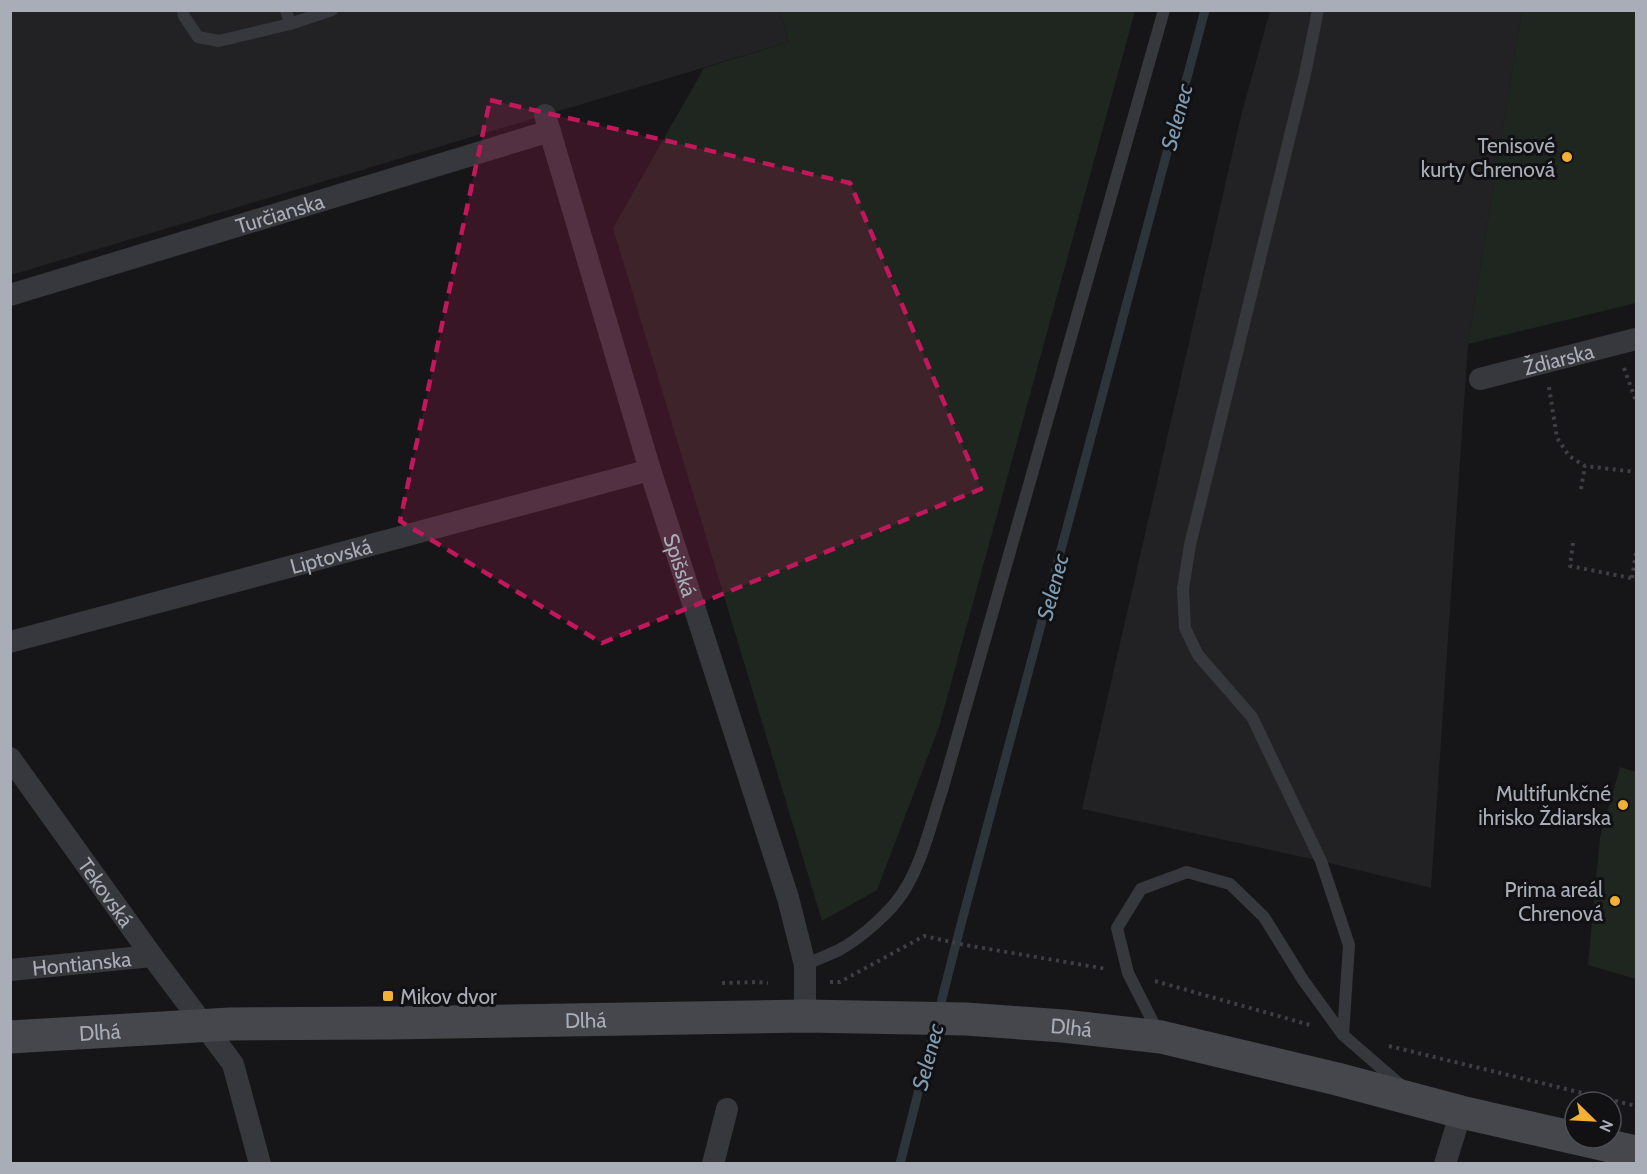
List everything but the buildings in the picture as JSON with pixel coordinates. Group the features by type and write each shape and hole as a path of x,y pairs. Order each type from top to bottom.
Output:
{"street":[{"name":"Spišská","path":"548,123 650,470 788,898 805,965 805,1016"},
{"name":"Turčianska","path":"10,295 548,123"},
{"name":"Ždiarska","path":"1480,379 1636,339"},
{"name":"Liptovská","path":"10,642 650,470"},
{"name":"Tekovská","path":"10,758 152,956 233,1064 260,1164"},
{"name":"Hontianska","path":"10,970 152,956"},
{"name":"Dlhá","path":"10,1037 230,1024 805,1016 966,1019 1063,1026 1161,1037 1337,1078 1461,1112 1636,1152"},
{"path":"713,1164 728,1109"},
{"path":"1445,1164 1461,1112"}],"lane":[{"path":"183,10 198,37 219,40 290,24 332,10"},
{"path":"286,10 290,24"},
{"path":"805,965 840,949 870,927 889,910 904,891 916,868 946,775 1164,10"},
{"path":"1318,10 1305,74 1190,545 1184,589 1185,628 1198,655 1252,717 1321,861 1349,945 1343,1035"},
{"name":"Dlhá","path":"1161,1037 1128,973 1117,928 1142,889 1187,872 1230,884 1264,917 1303,980 1343,1035 1420,1101"}],"path":[{"path":"1614,345 1636,401"},
{"path":"1545,362 1557,438 1569,456 1585,465 1636,472"},
{"path":"1581,489 1585,465"},
{"path":"1573,543 1570,566 1634,579 1636,553"},
{"path":"840,982 924,936 936,937 965,945 1128,973 1343,1035"},
{"path":"1388,1046 1636,1106"}],"highlighted area":[{"path":"490,100 850,183 981,489 602,643 400,521"}],"shaded area":[{"path":"11,11 780,11 789,42 11,275"},
{"path":"780,11 1135,11 939,727 877,890 822,921 613,228 704,68 789,42"},
{"path":"1270,11 1522,11 1468,344 1431,888 1321,861 1082,809 1240,120"},
{"name":"Tenisové kurty Chrenová","path":"1522,11 1636,11 1636,303 1468,344"},
{"name":"Prima areál Chrenová","path":"1620,767 1636,772 1636,979 1588,965 1600,837"}],"waterway":[{"name":"Selenec","path":"900,1164 959,932 1205,10"}],"place":[{"name":"Tenisové kurty Chrenová","path":"1567,157"},
{"name":"Multifunkčné ihrisko Ždiarska","path":"1623,805"},
{"name":"Prima areál Chrenová","path":"1615,901"},
{"name":"Mikov dvor","path":"388,996"}]}
